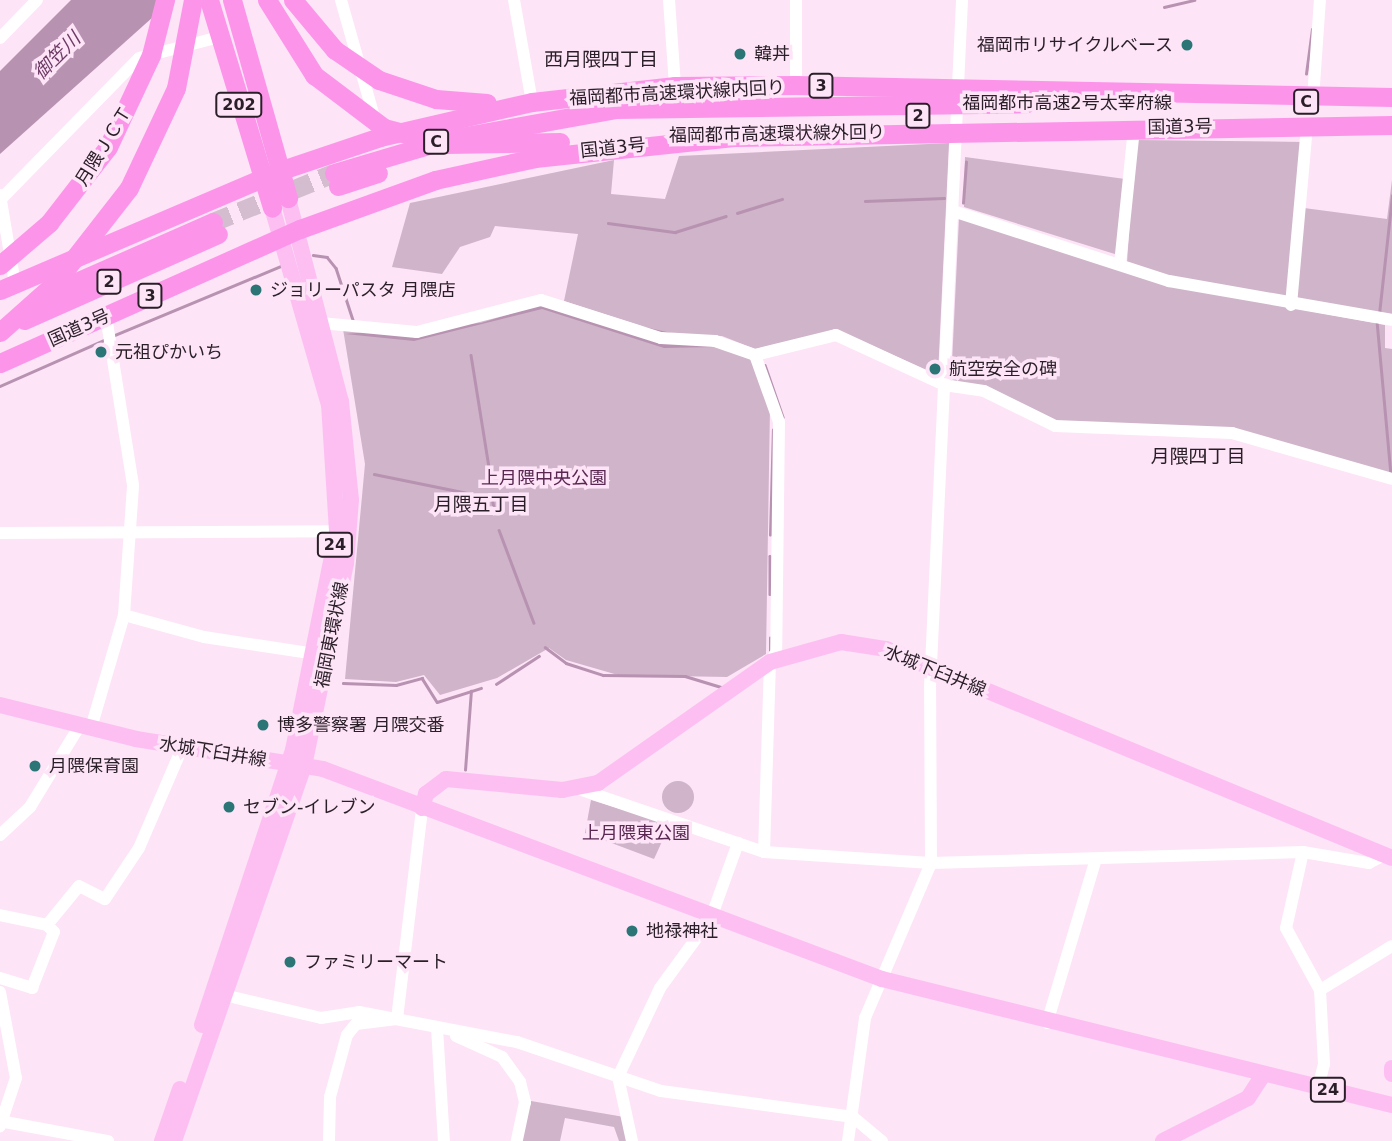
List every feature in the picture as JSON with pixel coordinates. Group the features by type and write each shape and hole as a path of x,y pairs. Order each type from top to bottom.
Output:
{"highway":[{"name":"月隈ＪＣＴ","path":"0,265 49,223 108,147 152,55 165,0"},
{"path":"0,331 55,283 129,188 176,88 193,0"},
{"name":"202","path":"209,0 219,37 280,203"},
{"path":"236,0 261,64 264,124"},
{"name":"202","path":"236,0 264,124 270,174"},
{"name":"福岡都市高速環状線外回り","path":"267,0 301,60 349,106 384,128 445,144 1036,128 1220,109 1392,115"},
{"name":"福岡都市高速環状線内回り","path":"293,0 325,41 367,74 456,102 887,87 1220,109 1392,99"},
{"name":"国道3号","path":"8,287 270,174 380,137 532,102 675,86 796,85 1392,99"},
{"name":"福岡都市高速2号太宰府線","path":"336,180 461,136 616,115 1220,109"},
{"name":"国道3号","path":"0,363 291,233 435,180 535,158 736,137 1307,124 1392,125"},
{"name":"2","path":"0,315 216,228 0,331"},
{"path":"0,352 102,308 147,298"}],"main road":[{"name":"福岡東環状線","path":"174,1141 224,995 297,765 346,563 351,500 341,402 321,323 280,203"},
{"name":"福岡東環状線","path":"162,1141 297,765 337,531 329,405 291,233"},
{"name":"水城下臼井線","path":"422,808 426,794 446,779 579,789 615,773 770,662 841,642 886,649 1388,856"},
{"name":"水城下臼井線","path":"0,705 182,748 297,765 422,808 711,919 882,979 1047,1023 1263,1075"},
{"path":"1392,1068 1392,1074"},
{"name":"24","path":"1263,1075 1392,1105"},
{"path":"1163,1141 1248,1098 1263,1075"}],"street":[{"path":"0,38 37,0"},
{"path":"341,0 380,137"},
{"path":"514,0 532,102"},
{"path":"669,0 675,86"},
{"path":"796,0 796,85"},
{"path":"848,1141 853,1117 860,1038 931,863 933,669 944,385 957,132 962,89 962,0"},
{"path":"1313,99 1320,0"},
{"path":"8,287 1,196 139,58 219,37"},
{"path":"1291,305 1307,124"},
{"path":"1120,264 1134,128"},
{"path":"953,211 1169,281 1291,305 1392,320"},
{"path":"321,323 417,332 541,300 661,338 715,341 755,355 836,335 944,385 984,391 1055,426 1232,433 1392,479"},
{"path":"0,835 30,807 85,727 124,615 133,485 106,316"},
{"path":"755,355 779,422 776,653 770,662 764,852"},
{"path":"0,533 129,530 337,531"},
{"path":"124,615 204,637 315,654"},
{"path":"47,925 79,886 105,899 139,848 182,748"},
{"path":"579,789 764,852 931,863 1303,852 1369,863 1388,856"},
{"path":"397,1019 422,808"},
{"path":"632,1141 618,1077 660,988 711,919 738,843"},
{"path":"1303,852 1286,928 1320,990 1324,1065 1318,1088"},
{"path":"1047,1023 1096,859"},
{"path":"0,915 47,925 54,932 32,988 0,978"},
{"path":"1320,990 1392,946"},
{"path":"0,992 15,1068 2,1124 108,1141"},
{"path":"224,995 321,1018 359,1012 517,1042 661,1091 853,1117 882,1141"},
{"path":"329,1141 330,1097 347,1035 356,1024 397,1019"},
{"path":"437,1028 444,1141"},
{"path":"437,1028 502,1057 520,1082 524,1102 517,1141"}],"green space":[{"path":"1135,140 1304,142 1289,298 1168,277 1127,263"},
{"path":"949,143 938,375 837,330 755,349 722,336 666,334 564,301 578,234 495,226 490,237 460,247 442,274 392,267 410,203 614,160 611,194 665,199 679,156"},
{"path":"965,157 1125,179 1118,255 964,207"},
{"path":"1392,180 1392,316 1295,299 1304,208 1387,219"},
{"path":"959,218 1169,285 1385,325 1385,348 1392,349 1392,477 1188,426 1068,425 951,383"},
{"name":"上月隈中央公園","path":"542,303 754,357 770,407 766,654 727,677 618,675 566,660 549,648 497,678 440,695 424,675 396,682 345,679 365,464 343,329 418,335"},
{"path":"678,781 689,786 694,797 689,808 678,813 667,808 662,797 667,786"},
{"name":"上月隈東公園","path":"591,800 670,824 654,859 585,833"},
{"path":"531,1101 624,1117 630,1141 619,1141 614,1127 565,1118 560,1141 517,1141"}],"water":[{"name":"御笠川","path":"71,0 172,0 0,154 0,71"},
{"path":"542,304 716,343 753,358 715,347 664,348 542,309 414,341 345,334 481,323"}],"waterway":[{"path":"1164,7 1194,0"},
{"path":"1306,74 1312,29"},
{"path":"963,203 966,162"},
{"path":"1379,314 1392,196"},
{"path":"865,201 944,198"},
{"path":"737,213 782,199"},
{"path":"608,223 675,232 726,216"},
{"path":"313,255 327,257 336,268 353,320"},
{"path":"115,335 283,265"},
{"path":"1377,321 1391,474"},
{"path":"0,386 106,339"},
{"path":"471,355 489,467"},
{"path":"765,365 783,417"},
{"path":"770,535 773,430"},
{"path":"374,474 492,498"},
{"path":"492,497 495,514"},
{"path":"499,530 534,623"},
{"path":"770,556 770,594"},
{"path":"770,638 770,650"},
{"path":"545,647 566,663 603,675 685,676 722,687"},
{"path":"496,684 539,656"},
{"path":"343,683 396,685 422,678 437,702 481,688"},
{"path":"465,770 471,691"}],"tunnel":[{"path":"213,222 334,173"}],"place":[{"name":"福岡市リサイクルベース","path":"1187,45"},
{"name":"韓丼","path":"740,54"},
{"name":"ジョリーパスタ 月隈店","path":"256,290"},
{"name":"元祖ぴかいち","path":"101,352"},
{"name":"航空安全の碑","path":"935,369"},
{"name":"博多警察署 月隈交番","path":"263,725"},
{"name":"月隈保育園","path":"35,766"},
{"name":"セブン-イレブン","path":"229,807"},
{"name":"地禄神社","path":"632,931"},
{"name":"ファミリーマート","path":"290,962"}],"district":[{"name":"西月隈四丁目","path":"601,60"},
{"name":"月隈四丁目","path":"1198,457"},
{"name":"月隈五丁目","path":"481,505"}]}
